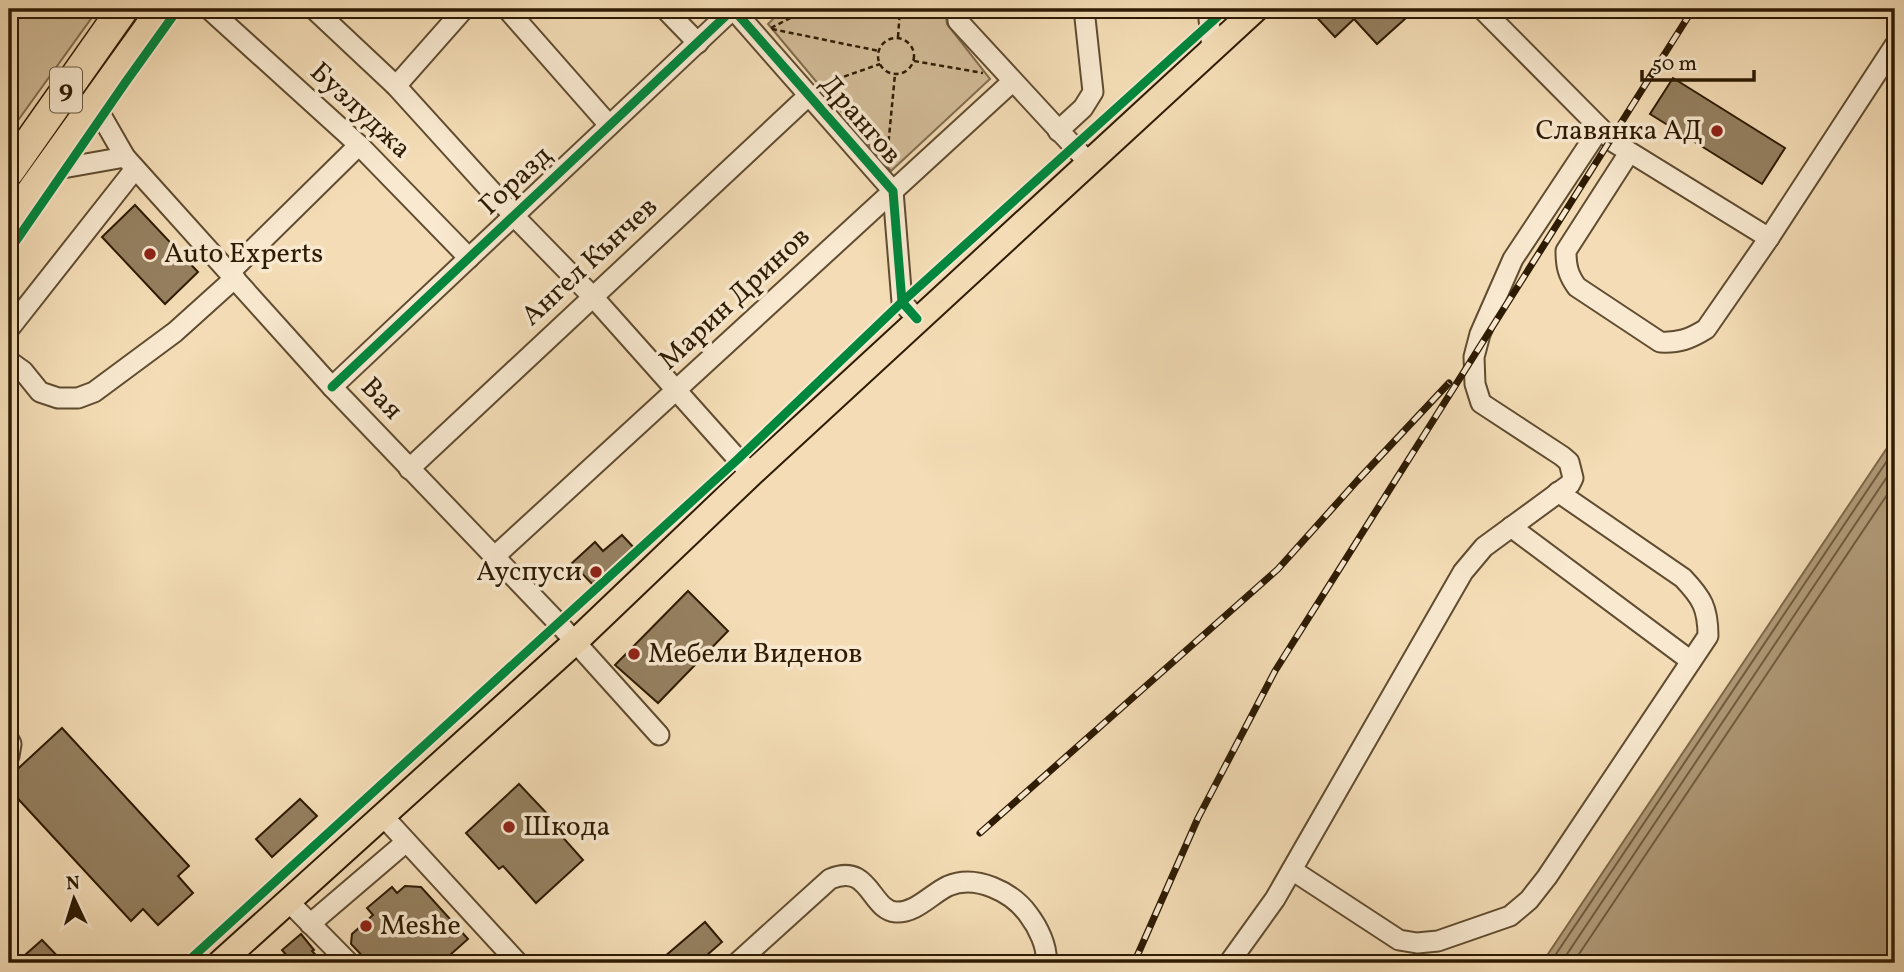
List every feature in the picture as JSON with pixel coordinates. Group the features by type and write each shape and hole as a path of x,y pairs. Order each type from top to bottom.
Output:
{"highway":[{"name":"9","path":"9,171 123,9"},
{"name":"9","path":"9,223 163,9"}],"main road":[{"path":"220,963 574,643 917,319 1256,9"}],"street":[{"name":"Бузлуджа","path":"209,9 359,145 469,258"},
{"path":"314,9 396,86 513,215 594,298 751,474"},
{"path":"396,86 464,9"},
{"path":"507,9 609,125"},
{"path":"666,9 698,43"},
{"name":"Горазд","path":"332,387 733,9"},
{"name":"Дрангов","path":"733,9 763,32 806,93 889,187 902,302 917,319"},
{"path":"957,9 958,21 1089,163"},
{"path":"1058,131 1083,108 1093,92 1084,9"},
{"path":"1208,9 1212,49"},
{"path":"1482,9 1615,143 1769,238"},
{"path":"1629,153 1566,251 1569,275 1577,287 1660,342 1676,343 1691,339 1706,329 1769,238 1895,44"},
{"name":"Марин Дринов","path":"494,557 678,390 889,187 1011,80"},
{"name":"Ангел Кънчев","path":"409,469 594,298 806,93"},
{"name":"Вая","path":"94,103 130,163 332,387 559,624 659,735"},
{"path":"1229,963 1275,899 1463,572 1484,547 1570,484 1573,478 1569,462 1482,403 1475,384 1474,357 1480,334 1513,259 1600,128"},
{"path":"9,361 23,371 40,393 58,398 78,398 94,392 175,332 359,145"},
{"path":"46,171 130,163"},
{"path":"9,329 130,163"},
{"path":"1292,870 1399,940 1417,943 1438,942 1510,916 1529,901 1547,877 1708,636 1708,615 1699,596 1683,578 1558,492"},
{"path":"1511,527 1692,661"},
{"path":"9,740 9,756"},
{"path":"383,816 518,963"},
{"path":"310,923 406,842"},
{"path":"737,963 830,879 841,875 860,881 888,910 897,912 908,910 950,885 971,882 997,889 1020,902 1033,920 1046,948 1046,963"},
{"path":"288,901 343,961"}],"path":[{"path":"763,32 815,9"},
{"path":"898,38 900,9"},
{"path":"763,32 879,51"},
{"path":"898,38 913,49 914,61 907,71 895,74 886,71 880,64 879,51 887,41 898,38"},
{"path":"914,61 1011,80"},
{"path":"806,93 880,64"},
{"path":"889,187 895,74"}],"shaded area":[{"path":"16,9 98,9 9,133 9,35"},
{"path":"783,9 945,9 947,24 990,79 891,171 768,24"}],"water":[{"path":"1895,436 1895,963 1542,963"}],"building":[{"path":"1309,9 1416,9 1377,44 1354,19 1335,37"},
{"name":"Славянка АД","path":"1673,78 1785,148 1762,184 1650,114"},
{"name":"Auto Experts","path":"135,205 198,272 165,304 102,237"},
{"path":"622,535 636,550 593,585 572,563 595,542 603,551"},
{"path":"688,591 728,631 658,703 615,665"},
{"path":"62,728 189,866 178,876 193,893 158,925 143,909 131,921 9,789 9,777"},
{"path":"519,784 553,820 550,823 583,860 536,903 503,866 499,869 466,833"},
{"path":"300,799 317,816 272,857 256,839"},
{"path":"405,886 421,887 468,939 441,963 369,963 351,944 352,934 373,915 367,908 392,887 397,893"},
{"path":"705,922 722,942 698,963 657,963"},
{"path":"301,934 323,963 293,963 282,950"},
{"path":"42,940 64,963 16,963"}],"railway":[{"path":"1134,963 1198,818 1275,671 1693,9"},
{"path":"980,833 1278,569 1449,383"}],"cycle path":[{"path":"9,251 178,9"},
{"path":"332,387 733,9 893,191 902,302 917,319"},
{"path":"186,963 738,459 902,302 1226,9"}],"place":[{"name":"Славянка АД","path":"1717,131"},
{"name":"Auto Experts","path":"150,254"},
{"name":"Ауспуси","path":"596,572"},
{"name":"Мебели Виденов","path":"634,654"},
{"name":"Шкода","path":"509,827"},
{"name":"Meshe","path":"366,926"}]}
